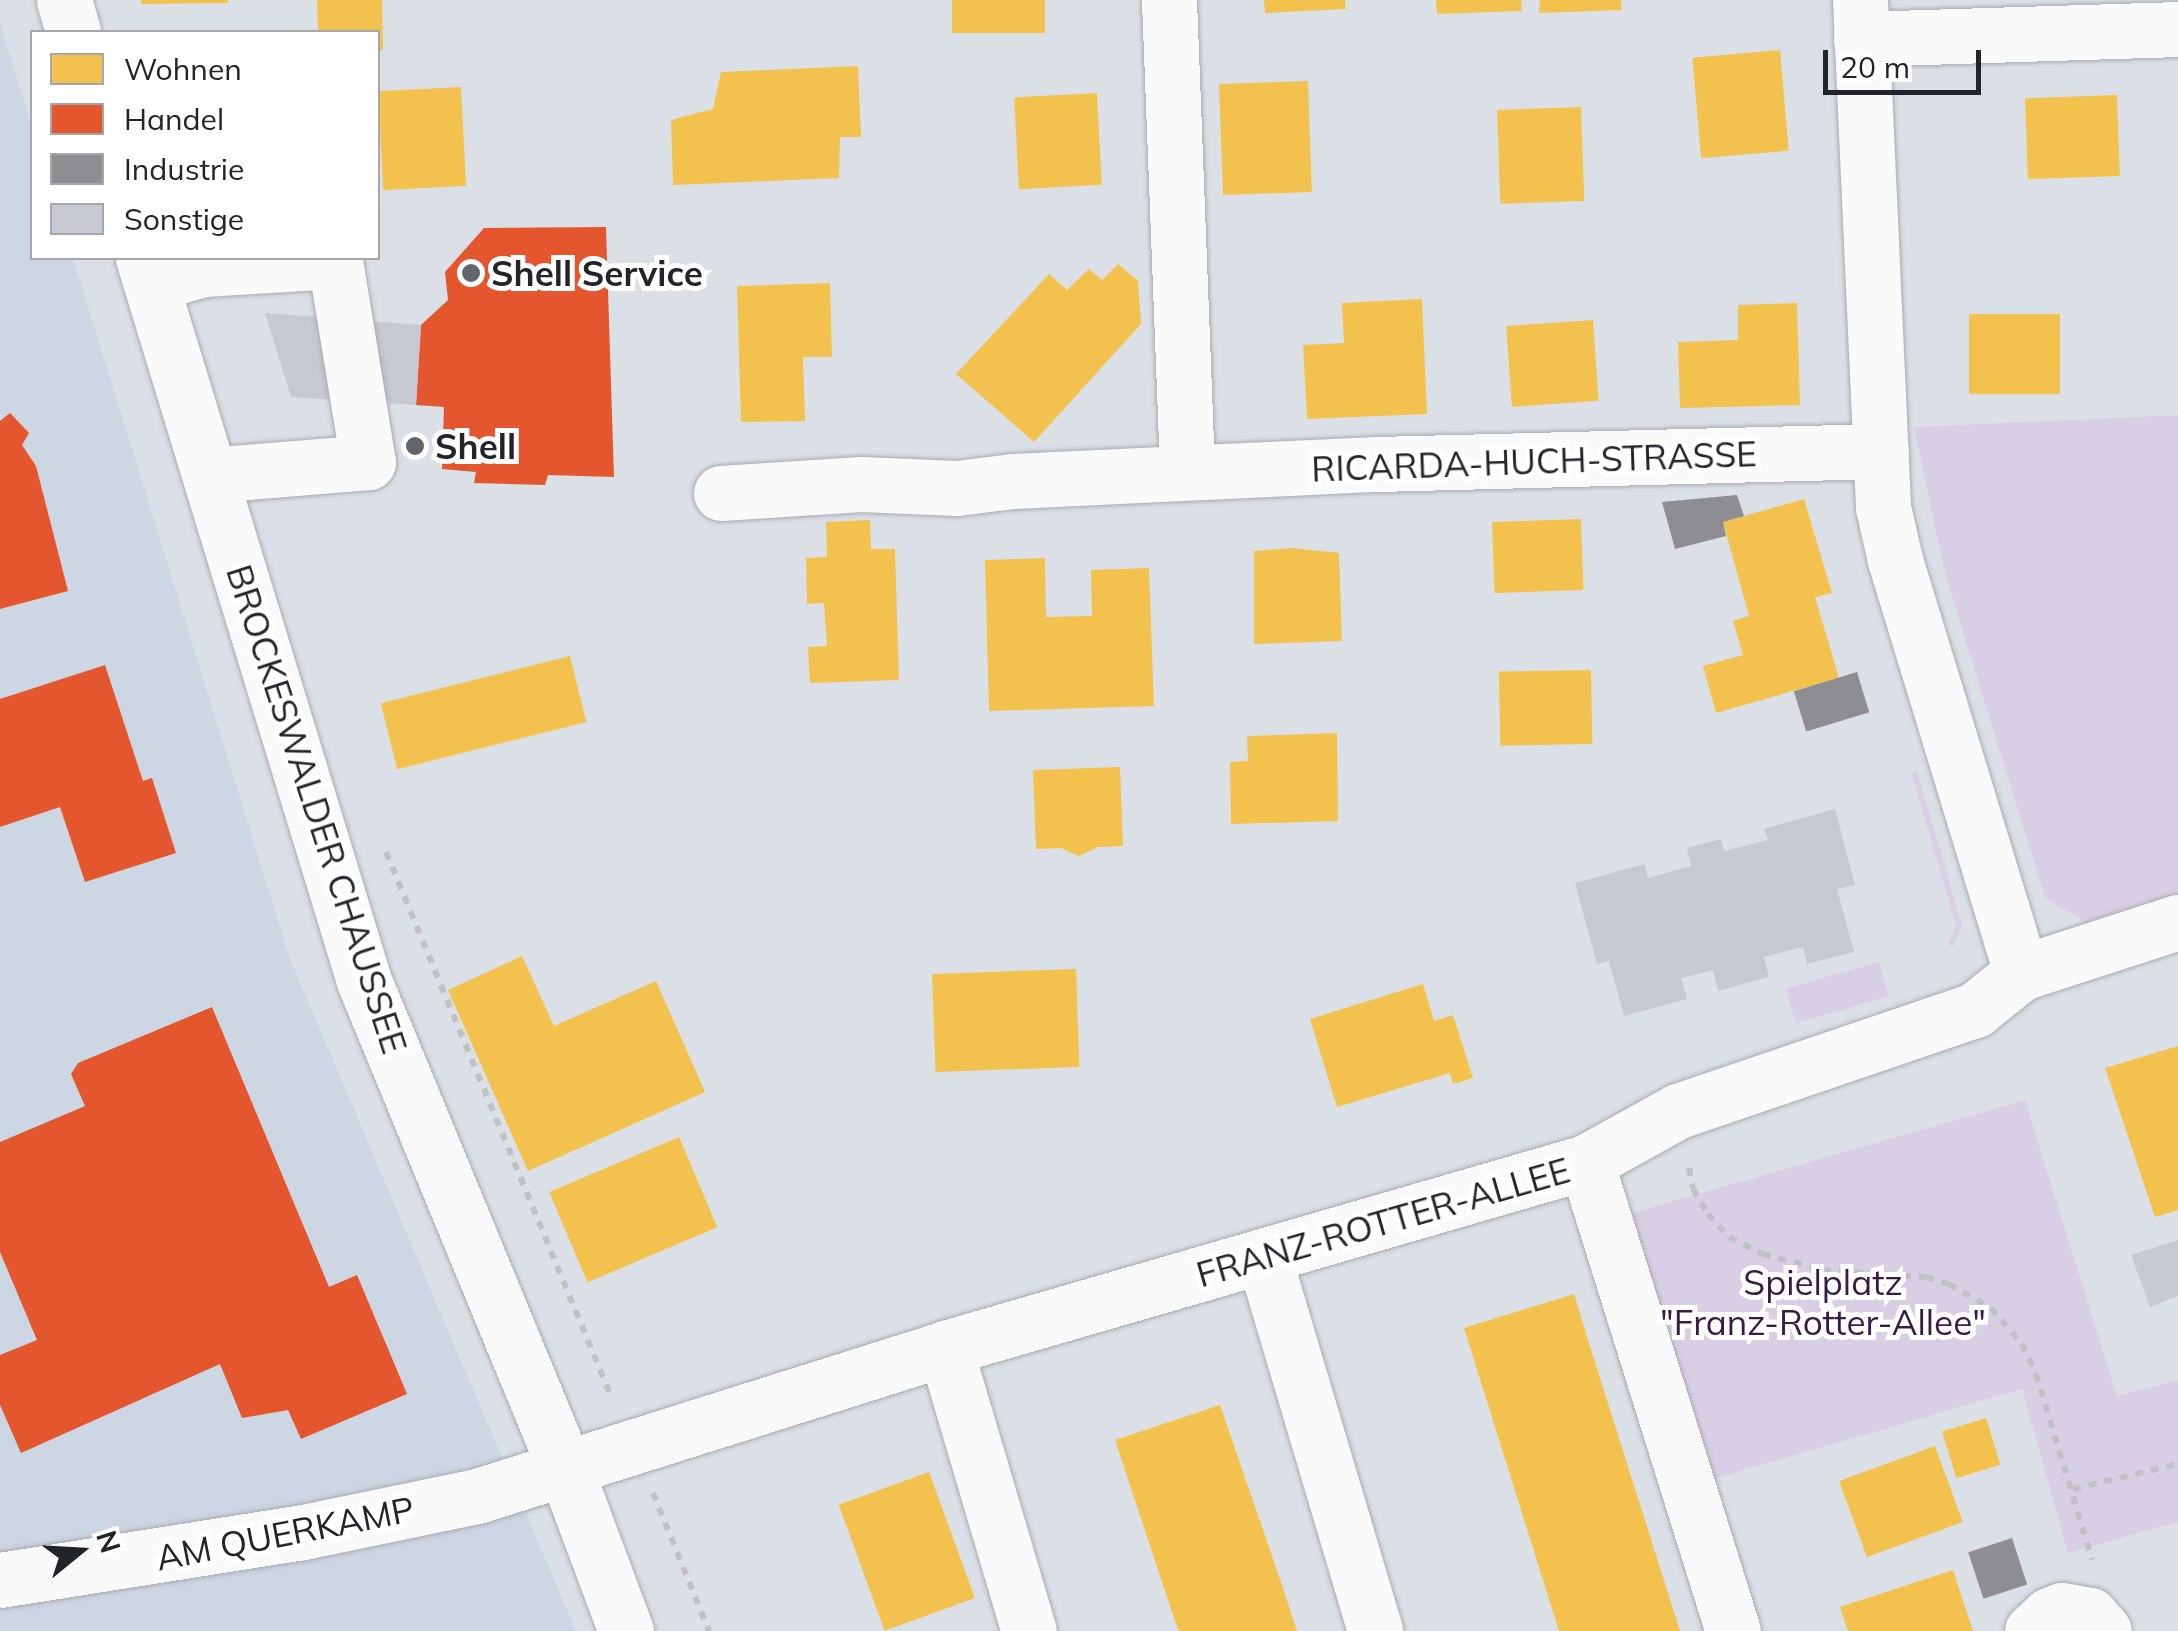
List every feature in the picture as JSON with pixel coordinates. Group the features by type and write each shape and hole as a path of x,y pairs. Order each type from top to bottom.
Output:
{"street":[{"path":"64,0 72,30"},
{"path":"1163,9 1188,472"},
{"path":"2021,973 1895,560 1884,507 1861,20 2178,29"},
{"path":"147,271 335,260 368,462 210,476"},
{"name":"BROCKESWALDER CHAUSSEE","path":"147,271 364,980 565,1468 626,1631"},
{"name":"RICARDA-HUCH-STRASSE","path":"721,493 861,484 956,488 1013,480 1188,472 1881,451"},
{"name":"FRANZ-ROTTER-ALLEE","path":"565,1468 631,1444 945,1348 1586,1162 1678,1111 1975,1010 2021,973 2178,922"},
{"path":"1586,1162 1733,1631"},
{"path":"1264,1258 1376,1631"},
{"path":"945,1348 1029,1631"},
{"name":"AM QUERKAMP","path":"0,1580 303,1532 476,1496 565,1468"},
{"path":"2032,1631 2049,1614 2062,1610 2097,1623"}],"path":[{"path":"381,836 404,904 709,1631"},
{"path":"1708,1214 1729,1237 1763,1254 1822,1270 1926,1277 1960,1289 1991,1308 2022,1344 2036,1374 2095,1568 2097,1623"},
{"path":"2073,1489 2178,1464"}],"shaded area":[{"path":"0,22 30,120 30,260 74,260 290,959 576,1631 0,1631"}],"green space":[{"path":"2178,415 2178,898 2088,924 2045,898 1945,574 1914,427"},
{"path":"1917,770 1962,926 1954,946 1949,945 1956,925 1911,772"},
{"path":"1879,962 1889,997 1796,1023 1786,989"},
{"name":"Spielplatz \"Franz-Rotter-Allee\"","path":"2025,1100 2117,1396 2178,1380 2178,1522 2068,1553 2022,1389 1713,1479 1632,1213"}],"building: Wohnen":[{"path":"141,0 228,0 228,3 141,4"},
{"path":"317,0 382,0 383,50 380,51 380,30 318,30"},
{"path":"952,0 1045,0 1045,33 952,33"},
{"path":"1264,0 1345,0 1346,9 1265,13"},
{"path":"1436,0 1521,0 1522,11 1437,14"},
{"path":"1540,0 1621,0 1622,10 1539,13"},
{"path":"1780,50 1789,151 1701,158 1692,58"},
{"path":"858,66 861,137 840,137 839,178 673,185 671,120 713,109 721,72"},
{"path":"1308,81 1312,192 1223,195 1219,84"},
{"path":"461,87 466,186 383,190 380,91"},
{"path":"1097,93 1102,185 1019,189 1014,97"},
{"path":"2117,95 2120,176 2028,179 2025,98"},
{"path":"1581,107 1584,201 1500,204 1497,110"},
{"path":"1118,264 1138,281 1141,324 1034,442 956,374 1049,274 1067,290 1089,269 1102,280"},
{"path":"830,283 832,357 803,357 805,421 741,422 737,286"},
{"path":"1422,299 1427,414 1307,419 1303,345 1344,343 1342,303"},
{"path":"1797,303 1800,405 1680,408 1678,342 1738,340 1738,305"},
{"path":"1969,314 2060,314 2060,394 1969,394"},
{"path":"1593,320 1599,401 1512,407 1506,326"},
{"path":"1804,499 1832,593 1815,597 1839,678 1716,713 1703,666 1743,655 1733,621 1749,616 1723,522"},
{"path":"1581,519 1583,590 1495,593 1492,522"},
{"path":"870,520 871,549 895,549 899,680 810,683 808,647 827,646 824,603 807,604 806,558 827,557 826,522"},
{"path":"1293,548 1339,553 1342,641 1254,644 1254,551"},
{"path":"1045,558 1046,617 1092,616 1091,570 1149,568 1154,706 989,711 985,560"},
{"path":"570,656 586,722 397,769 381,703"},
{"path":"1591,670 1592,744 1500,746 1499,672"},
{"path":"1337,733 1338,821 1231,824 1230,762 1248,761 1247,736"},
{"path":"1120,767 1123,846 1098,847 1079,856 1061,848 1036,849 1033,770"},
{"path":"522,956 554,1026 656,981 705,1092 528,1171 448,990"},
{"path":"1076,969 1079,1067 936,1072 932,974"},
{"path":"1423,984 1434,1021 1453,1015 1473,1078 1453,1084 1450,1073 1337,1107 1310,1019"},
{"path":"2178,1046 2178,1210 2155,1217 2105,1068"},
{"path":"679,1137 717,1227 588,1282 549,1192"},
{"path":"1574,1294 1680,1631 1559,1631 1464,1328"},
{"path":"1220,1405 1297,1631 1179,1631 1176,1624 1115,1440"},
{"path":"1986,1418 2000,1465 1956,1478 1942,1431"},
{"path":"1935,1446 1963,1522 1867,1557 1839,1481"},
{"path":"929,1472 975,1598 885,1631 839,1505"},
{"path":"1953,1570 1973,1631 1848,1631 1840,1607"}],"building: Handel":[{"path":"606,227 614,477 548,475 545,485 474,483 476,472 442,469 444,407 416,405 421,325 448,300 445,272 484,228"},
{"path":"10,413 29,433 22,445 36,466 68,591 0,609 0,421"},
{"path":"105,665 143,781 152,778 176,853 85,882 60,807 0,827 0,699"},
{"path":"212,1007 329,1287 357,1275 407,1394 301,1439 288,1410 242,1418 220,1364 21,1453 0,1405 0,1355 37,1340 0,1252 0,1142 85,1106 71,1074 78,1063"}],"building: Industrie":[{"path":"1737,495 1744,516 1723,522 1726,536 1675,549 1662,502"},
{"path":"1857,672 1869,712 1806,731 1794,691"},
{"path":"2012,1538 2027,1585 1983,1599 1968,1552"}],"building: Sonstige":[{"path":"265,313 421,325 416,405 291,397"},
{"path":"1835,809 1855,885 1837,889 1854,952 1807,964 1803,947 1764,957 1769,977 1718,991 1713,970 1681,978 1687,999 1624,1016 1609,961 1597,964 1575,883 1645,864 1648,878 1691,866 1687,848 1721,839 1724,851 1768,840 1764,829"},
{"path":"2178,1240 2178,1296 2150,1307 2131,1255"}],"place":[{"name":"Shell Service","path":"471,273"},
{"name":"Shell","path":"415,446"}]}
